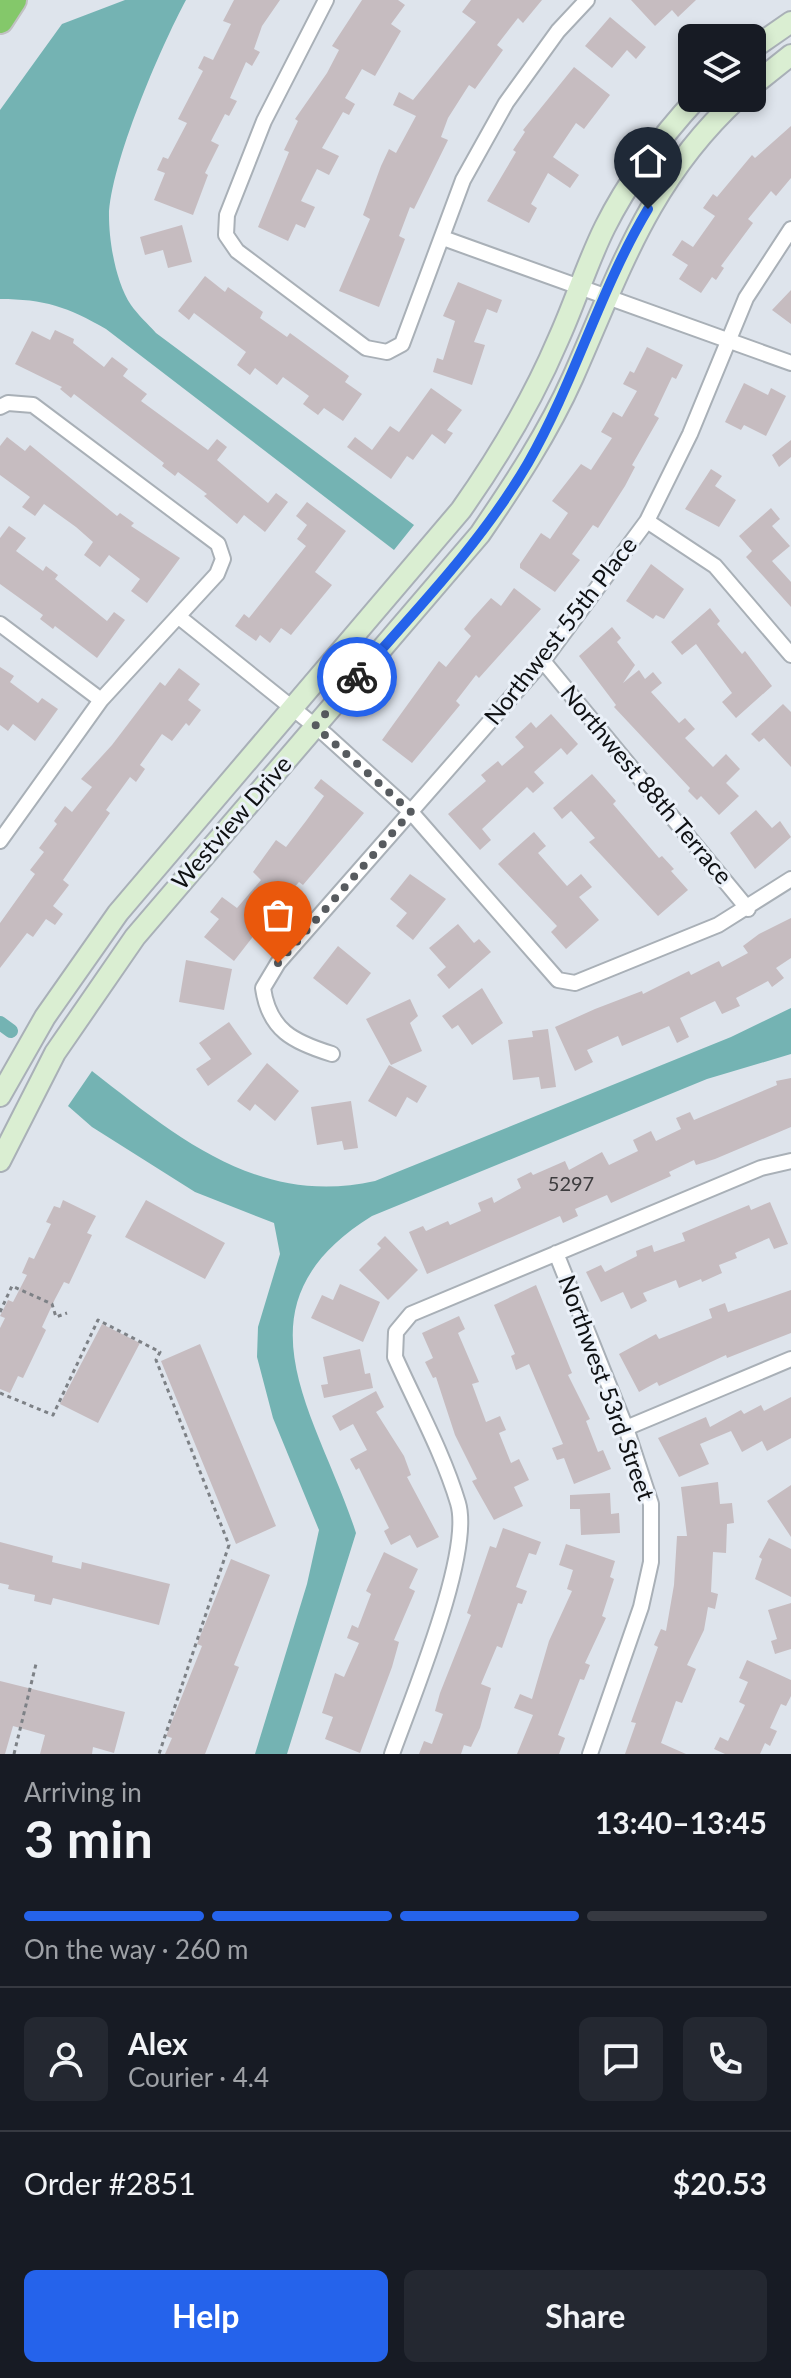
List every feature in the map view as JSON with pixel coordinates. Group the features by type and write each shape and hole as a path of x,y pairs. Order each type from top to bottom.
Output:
{"highway":[{"path":"0,13 12,0"},
{"path":"0,20 12,0"}],"street":[{"path":"326,0 264,121 227,215 226,235 237,251 366,348 387,352 402,344 463,180 506,103 558,31 587,0"},
{"path":"766,39 791,22"},
{"path":"766,75 791,55"},
{"name":"Westview Drive","path":"0,1096 45,1017 90,950 428,551 486,474 535,390 604,229 637,172 686,112"},
{"name":"Westview Drive","path":"0,1161 55,1053 109,971 157,910 480,534 548,426 636,229 661,189 701,136 724,112"},
{"name":"Northwest 55th Place","path":"332,1054 299,1044 281,1028 266,1011 263,988 278,963 543,661 647,521 690,434 746,298 791,229"},
{"path":"443,238 791,363"},
{"path":"0,841 101,700 217,574 223,559 218,544 33,405 4,405"},
{"path":"647,521 715,566 791,655"},
{"path":"179,617 315,726 411,812 558,980 575,983 718,925 748,909 791,879"},
{"path":"0,624 101,700"},
{"name":"Northwest 88th Terrace","path":"543,661 748,909"},
{"path":"392,1754 455,1571 462,1531 459,1504 395,1357 396,1332 411,1314 761,1168 791,1161"},
{"name":"Northwest 53rd Street","path":"556,1253 626,1428 651,1504 651,1562 641,1607 590,1754"},
{"path":"626,1428 791,1359"}],"path":[{"path":"0,1312 12,1286 52,1304 56,1317 67,1313"},
{"path":"0,1393 53,1415 98,1320 160,1352 156,1360 229,1545 159,1754"},
{"path":"14,1754 36,1664"}],"water":[{"path":"125,0 186,0 138,106 112,194 110,238 117,274 126,296 156,333 414,525 394,550 106,329 55,306 0,299 0,110 62,24"},
{"path":"791,1008 791,1054 707,1079 372,1216 328,1251 303,1287 293,1324 295,1364 306,1404 356,1533 287,1754 255,1754 307,1584 319,1530 273,1418 257,1357 258,1327 280,1254 274,1223 195,1192 92,1127 68,1106 92,1071 188,1142 222,1160 257,1175 294,1184 333,1186 375,1181 731,1037"}],"building":[{"path":"234,0 280,0 262,26 254,49 260,52 252,66 246,62 230,98 237,101 229,116 225,114 211,141 219,145 205,173 208,175 193,215 154,200 165,173 157,170 163,157 168,159 187,123 178,119 203,71 198,68 204,56 213,60 231,24 223,21"},
{"path":"362,0 398,0 405,5 391,24 401,31 375,76 362,69 345,98 355,104 349,115 343,112 322,148 339,156 329,175 317,169 301,201 315,207 305,228 296,224 288,241 258,227 289,152 284,150 298,121 295,119 327,73 339,50 332,46"},
{"path":"471,0 542,0 523,23 518,18 497,45 503,50 475,89 469,85 448,118 441,137 448,140 414,209 410,207 399,236 405,239 379,307 339,291 370,219 363,215 381,166 389,149 396,153 416,116 393,105 399,92 413,100 476,22 462,12"},
{"path":"631,0 696,0 678,17 672,10 655,26"},
{"path":"610,17 646,47 636,59 627,50 612,68 585,46"},
{"path":"574,67 610,95 584,129 576,123 553,157 579,175 570,188 548,173 531,204 537,208 529,223 487,201 516,152 513,150 525,132 523,130"},
{"path":"791,126 791,178 776,196 771,191 748,219 753,223 721,266 724,268 716,280 712,277 701,293 679,279 688,265 672,255 682,240 693,247 715,216 703,208 713,194 717,197 752,155 755,158"},
{"path":"182,225 192,262 168,268 163,250 145,255 140,237"},
{"path":"205,276 225,292 228,287 263,312 260,318 287,337 290,333 349,376 345,382 362,394 343,421 324,408 318,415 303,404 309,396 283,377 277,385 255,368 250,375 237,365 246,352 194,313 189,320 178,311"},
{"path":"458,282 502,300 497,313 487,309 474,342 485,345 472,385 433,372 437,358 443,360 455,321 443,316"},
{"path":"791,290 791,324 772,310"},
{"path":"55,330 74,339 73,343 104,367 112,357 128,369 123,376 147,394 141,401 208,450 217,439 227,447 217,460 268,503 276,493 288,502 265,532 244,515 237,524 204,496 207,494 178,472 175,476 162,466 164,463 74,394 71,398 60,389 62,387 15,364 32,331 50,340"},
{"path":"647,347 683,365 676,379 672,377 654,415 659,418 632,465 635,467 625,486 598,528 593,525 572,554 580,560 555,592 520,568 520,564 541,533 550,539 568,513 552,501 581,464 591,470 612,438 601,432 613,412 622,417 637,391 623,384 630,371 634,373"},
{"path":"744,383 768,395 771,388 786,396 766,436 744,425 741,430 725,422"},
{"path":"431,388 462,410 447,430 453,433 445,444 432,434 413,460 407,456 391,479 347,447 355,437 372,450 390,426 399,432"},
{"path":"7,437 25,451 30,445 117,516 120,513 134,523 131,526 180,558 147,603 131,591 140,579 109,555 100,567 84,555 93,542 76,527 44,504 35,516 22,507 30,497 0,475 0,446"},
{"path":"791,440 791,457 779,467 772,455"},
{"path":"711,469 722,476 715,486 736,500 719,527 685,509"},
{"path":"307,502 346,531 315,572 332,585 291,635 281,628 270,643 260,635 256,641 235,626 244,614 249,618 306,546 297,539 307,525 296,516"},
{"path":"771,508 780,519 772,526 790,546 772,561 791,582 791,607 746,557 752,551 739,536"},
{"path":"9,526 26,538 16,551 43,571 46,566 58,575 55,579 107,621 114,612 125,620 97,658 55,626 53,629 40,619 43,615 0,584 0,538"},
{"path":"651,564 684,589 664,619 656,615 653,619 626,601"},
{"path":"514,588 541,609 479,678 476,675 456,701 460,705 412,763 382,740 439,661 446,667 471,636 464,629 472,619 491,598 501,606"},
{"path":"710,608 720,621 717,624 742,654 745,651 772,686 736,718 722,702 732,693 696,644 682,655 671,642"},
{"path":"612,627 621,638 617,642 635,665 623,683 639,670 645,679 653,672 662,683 651,692 679,723 685,718 695,729 685,738 713,767 726,754 740,769 726,783 739,796 719,815 701,796 697,800 688,791 690,788 614,707 616,705 579,656"},
{"path":"0,667 14,676 10,682 38,703 42,698 58,709 35,741 13,724 8,731 0,725"},
{"path":"179,668 200,684 188,700 201,710 172,741 162,734 140,765 145,769 136,782 130,777 106,810 110,813 63,880 69,885 53,906 63,914 55,925 46,919 33,937 27,933 0,968 0,923 35,874 30,870 44,852 39,848 57,824 54,821 65,806 72,812 92,787 81,779 112,745 160,682 165,686"},
{"path":"783,704 791,712 791,767 764,738 759,742 751,734"},
{"path":"551,714 578,744 567,755 561,748 534,772 544,783 533,793 527,787 482,829 491,840 480,850 448,814 486,781 481,775 498,761 502,766 524,747 515,737 531,722 536,728"},
{"path":"592,774 616,801 613,804 659,858 662,856 674,869 671,871 688,890 658,916 589,842 595,838 571,811 562,819 553,808"},
{"path":"321,779 364,813 303,885 299,882 276,908 293,923 282,934 266,920 234,961 204,937 219,919 210,912 222,897 237,908 261,880 253,872 276,840 286,847 324,796 314,788"},
{"path":"756,810 772,828 780,821 791,837 755,869 730,833"},
{"path":"534,832 546,846 538,853 567,886 581,874 592,887 579,897 599,920 566,949 551,932 557,926 498,864"},
{"path":"410,874 446,899 413,940 396,926 407,913 390,899"},
{"path":"791,918 791,958 776,968 784,978 772,987 768,981 736,998 740,1006 722,1014 715,1001 680,1018 689,1037 677,1043 669,1026 622,1046 618,1036 587,1050 593,1062 575,1071 555,1027 642,991 643,994 689,971 691,975 719,961 722,967 748,953 743,946 759,934"},
{"path":"458,924 474,943 479,939 491,952 449,989 437,975 446,967 429,948"},
{"path":"338,946 371,973 347,1005 313,978"},
{"path":"186,960 232,969 224,1010 179,1002"},
{"path":"482,988 503,1023 472,1045 458,1025 452,1029 442,1016"},
{"path":"410,999 418,1016 410,1023 422,1051 391,1065 366,1019"},
{"path":"229,1022 252,1054 208,1086 196,1069 211,1059 199,1043"},
{"path":"548,1029 556,1087 541,1089 539,1077 513,1080 508,1040 533,1037 532,1031"},
{"path":"267,1063 299,1091 275,1121 255,1104 250,1111 237,1101"},
{"path":"389,1065 427,1086 417,1103 407,1097 396,1117 368,1101"},
{"path":"791,1078 791,1127 715,1159 696,1165 694,1160 669,1172 671,1176 611,1203 607,1195 575,1209 578,1216 563,1223 560,1216 427,1274 409,1232 423,1226 426,1231 448,1221 450,1225 481,1211 478,1203 492,1197 494,1203 521,1188 517,1179 531,1172 533,1175 565,1161 569,1170 602,1152 609,1165 638,1151 633,1140 651,1131 656,1141 681,1129 676,1118 690,1112 694,1120 777,1085 776,1081"},
{"path":"351,1101 358,1148 344,1150 342,1141 317,1145 311,1107"},
{"path":"63,1200 96,1216 87,1233 92,1235 69,1284 64,1282 55,1299 42,1327 46,1330 23,1378 18,1376 10,1393 0,1389 0,1328 5,1318 0,1316 8,1300 13,1302 27,1275 22,1273 29,1257 34,1259 51,1224 46,1222 54,1206 60,1208"},
{"path":"146,1200 225,1243 205,1279 125,1237"},
{"path":"770,1202 788,1244 774,1249 769,1238 735,1253 737,1258 719,1265 722,1273 702,1282 701,1279 679,1288 676,1280 643,1293 647,1301 631,1309 623,1292 601,1302 586,1272 601,1265 605,1272 637,1256 636,1251 652,1245 654,1252 685,1241 682,1233 749,1205 751,1210"},
{"path":"385,1236 418,1270 388,1300 359,1270 381,1248 377,1244"},
{"path":"340,1284 380,1302 363,1342 311,1318 322,1295 333,1300"},
{"path":"536,1285 572,1373 568,1375 590,1419 586,1421 598,1452 603,1450 611,1469 574,1484 564,1458 557,1460 552,1448 563,1444 529,1364 516,1370 511,1356 515,1354 494,1305"},
{"path":"791,1290 791,1333 727,1358 726,1355 659,1386 657,1382 639,1392 619,1354 656,1334 659,1339 712,1318 709,1309 725,1303 728,1312"},
{"path":"459,1316 465,1329 458,1333 479,1382 472,1384 486,1422 500,1416 506,1430 499,1433 511,1463 519,1459 529,1480 514,1487 523,1506 494,1520 472,1481 477,1479 455,1435 436,1377 433,1378 425,1362 433,1358 422,1333"},
{"path":"102,1324 140,1343 98,1423 60,1404"},
{"path":"200,1344 276,1526 236,1544 161,1361"},
{"path":"360,1349 365,1374 370,1373 373,1388 324,1398 321,1385 328,1384 323,1357"},
{"path":"376,1391 384,1407 376,1412 404,1456 411,1475 407,1477 439,1537 417,1548 410,1535 391,1545 384,1531 389,1528 359,1468 356,1470 350,1459 367,1450 353,1424 340,1431 332,1416"},
{"path":"791,1397 791,1438 767,1451 762,1441 742,1452 731,1431 700,1444 709,1464 679,1477 658,1438 706,1417 710,1427 741,1410 744,1414 761,1405 764,1411"},
{"path":"718,1482 720,1504 732,1503 734,1523 727,1524 726,1553 713,1552 711,1592 718,1594 715,1609 708,1607 704,1630 687,1665 696,1669 682,1703 676,1701 661,1743 686,1754 625,1754 636,1723 631,1722 658,1647 654,1645 661,1629 666,1631 674,1585 677,1536 687,1536 681,1487"},
{"path":"791,1485 791,1537 767,1501"},
{"path":"610,1493 611,1514 619,1513 620,1533 581,1535 580,1509 570,1509 570,1495"},
{"path":"503,1528 541,1542 536,1555 529,1553 516,1587 527,1591 522,1604 518,1603 502,1648 497,1646 481,1684 491,1688 480,1728 471,1747 464,1745 461,1754 419,1754 424,1741 432,1744 443,1714 435,1711 440,1693 471,1615 467,1613 490,1546 496,1548"},
{"path":"769,1538 791,1549 791,1597 755,1579 762,1559 759,1557"},
{"path":"0,1542 53,1556 52,1562 81,1569 82,1562 170,1584 159,1625 53,1598 51,1605 34,1601 35,1595 8,1589 9,1585 0,1583"},
{"path":"566,1544 615,1561 610,1577 614,1579 602,1616 606,1618 585,1663 590,1665 584,1680 580,1679 558,1735 565,1738 559,1754 517,1754 533,1715 514,1708 520,1694 532,1699 549,1641 572,1591 567,1589 573,1570 559,1565"},
{"path":"384,1552 418,1569 409,1588 415,1591 394,1640 399,1642 392,1667 360,1753 325,1739 333,1717 322,1713 335,1673 344,1677 359,1643 347,1638 352,1625 358,1628 371,1594 366,1591"},
{"path":"231,1559 270,1575 234,1665 239,1667 205,1754 165,1754 172,1738 166,1736 202,1646 197,1644"},
{"path":"791,1603 791,1649 775,1654 771,1641 777,1639 768,1610"},
{"path":"747,1660 791,1680 791,1696 786,1706 781,1704 770,1728 777,1731 770,1746 765,1743 760,1754 725,1754 714,1749 720,1737 728,1741 745,1705 739,1702 748,1682 739,1678"},
{"path":"0,1681 125,1712 114,1753 93,1747 92,1754 40,1754 45,1735 13,1726 5,1754 0,1754"}],"waterway":[{"path":"0,1023 11,1031"}],"way so far":[{"path":"278,963 411,812 315,726 357,677"}],"route":[{"path":"357,677 480,534 527,465 572,380 636,229 648,209"}]}
